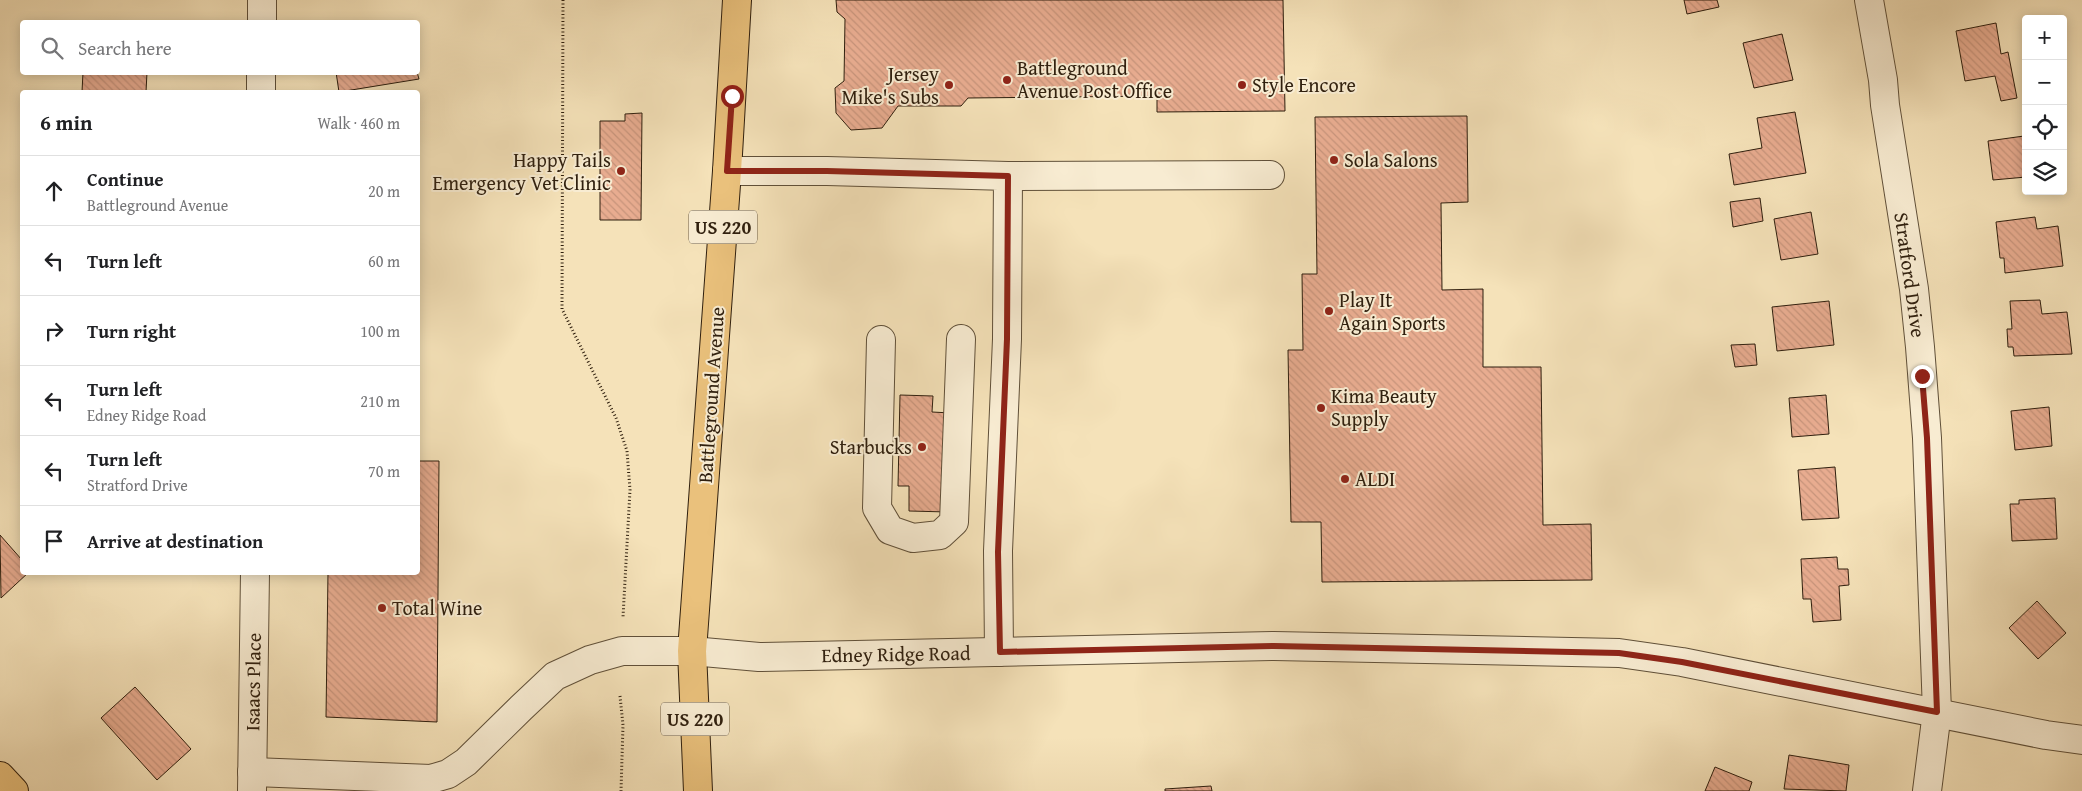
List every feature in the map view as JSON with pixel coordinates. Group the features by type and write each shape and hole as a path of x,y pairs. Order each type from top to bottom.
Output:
{"main road":[{"name":"Battleground Avenue","path":"698,791 692,651 727,171 737,0"},
{"path":"0,776 14,791"}],"street":[{"path":"262,0 262,20"},
{"name":"Stratford Drive","path":"1869,0 1883,80 1885,105 1914,289 1927,438 1937,712 1927,791"},
{"path":"261,75 261,90"},
{"path":"727,171 827,171 1008,176 1270,175"},
{"path":"1000,652 998,552 1007,339 1008,176"},
{"path":"880,340 877,508 890,530 913,538 940,535 954,522 961,340"},
{"name":"Isaacs Place","path":"252,781 255,575"},
{"name":"Edney Ridge Road","path":"252,781 430,780 448,774 466,762 556,676 590,660 622,651 692,651 759,657 1274,646 1619,653 1682,662 2046,735 2082,740"}],"path":[{"path":"563,0 562,309 616,418 627,451 630,490 623,617"},
{"path":"620,696 623,725 621,791"}],"building":[{"path":"836,0 1283,0 1285,111 1157,112 1157,96 968,98 961,106 898,106 882,128 851,130 836,113 835,88 844,81 845,19 837,12"},
{"path":"1684,0 1717,0 1719,7 1687,14"},
{"path":"1996,23 2001,54 2008,52 2017,98 2001,101 1995,76 1965,81 1956,31"},
{"path":"1782,34 1793,80 1754,88 1743,43"},
{"path":"83,75 147,75 146,90 82,90"},
{"path":"336,75 418,75 419,79 351,90 339,90"},
{"path":"1795,112 1806,173 1734,185 1729,154 1762,148 1757,118"},
{"name":"Happy Tails Emergency Vet Clinic","path":"642,113 641,220 600,220 600,121 625,121 625,114"},
{"path":"1467,116 1468,202 1441,203 1442,290 1483,289 1483,367 1541,367 1543,525 1591,524 1592,580 1322,582 1321,522 1291,522 1288,350 1303,350 1302,274 1317,274 1315,117"},
{"path":"2022,136 2022,177 1993,180 1988,141"},
{"path":"1760,198 1763,221 1733,227 1730,202"},
{"path":"1811,212 1818,254 1781,260 1774,219"},
{"path":"2035,217 2037,229 2058,226 2063,266 2005,273 2004,258 2000,258 1996,222"},
{"path":"2040,300 2042,314 2067,312 2072,354 2014,356 2013,347 2008,347 2007,329 2012,329 2010,301"},
{"path":"1829,301 1834,345 1777,351 1772,307"},
{"path":"1755,344 1757,365 1735,367 1731,345"},
{"path":"900,395 933,396 932,412 951,413 948,512 909,511 909,486 898,486"},
{"path":"1826,395 1829,434 1792,437 1789,398"},
{"path":"2049,407 2052,446 2015,450 2011,411"},
{"path":"420,461 439,461 437,722 326,717 328,575 420,575"},
{"path":"1835,467 1839,518 1802,520 1798,470"},
{"path":"2055,498 2057,539 2012,541 2010,504 2019,504 2019,500"},
{"path":"0,535 20,558 20,575 26,575 1,598"},
{"path":"1837,557 1838,569 1848,569 1849,585 1839,586 1841,620 1813,622 1811,599 1803,599 1801,559"},
{"path":"2037,601 2066,633 2038,659 2009,628"},
{"path":"135,687 191,749 157,780 101,718"},
{"path":"1789,755 1849,765 1846,791 1784,789"},
{"path":"1715,767 1752,782 1749,791 1705,791"},
{"path":"1211,786 1212,791 1165,791 1165,789"}],"place":[{"name":"Battleground Avenue Post Office","path":"1007,80"},
{"name":"Jersey Mike's Subs","path":"949,85"},
{"name":"Style Encore","path":"1242,85"},
{"name":"Sola Salons","path":"1334,160"},
{"name":"Happy Tails Emergency Vet Clinic","path":"621,171"},
{"name":"Play It Again Sports","path":"1329,311"},
{"name":"Kima Beauty Supply","path":"1321,408"},
{"name":"Starbucks","path":"922,447"},
{"name":"ALDI","path":"1345,479"},
{"name":"Total Wine","path":"382,608"}],"route":[{"path":"732,96 727,171 827,171 1008,176 1007,339 998,552 1000,652 1274,646 1619,653 1682,662 1937,712 1927,438 1922,376"}]}
